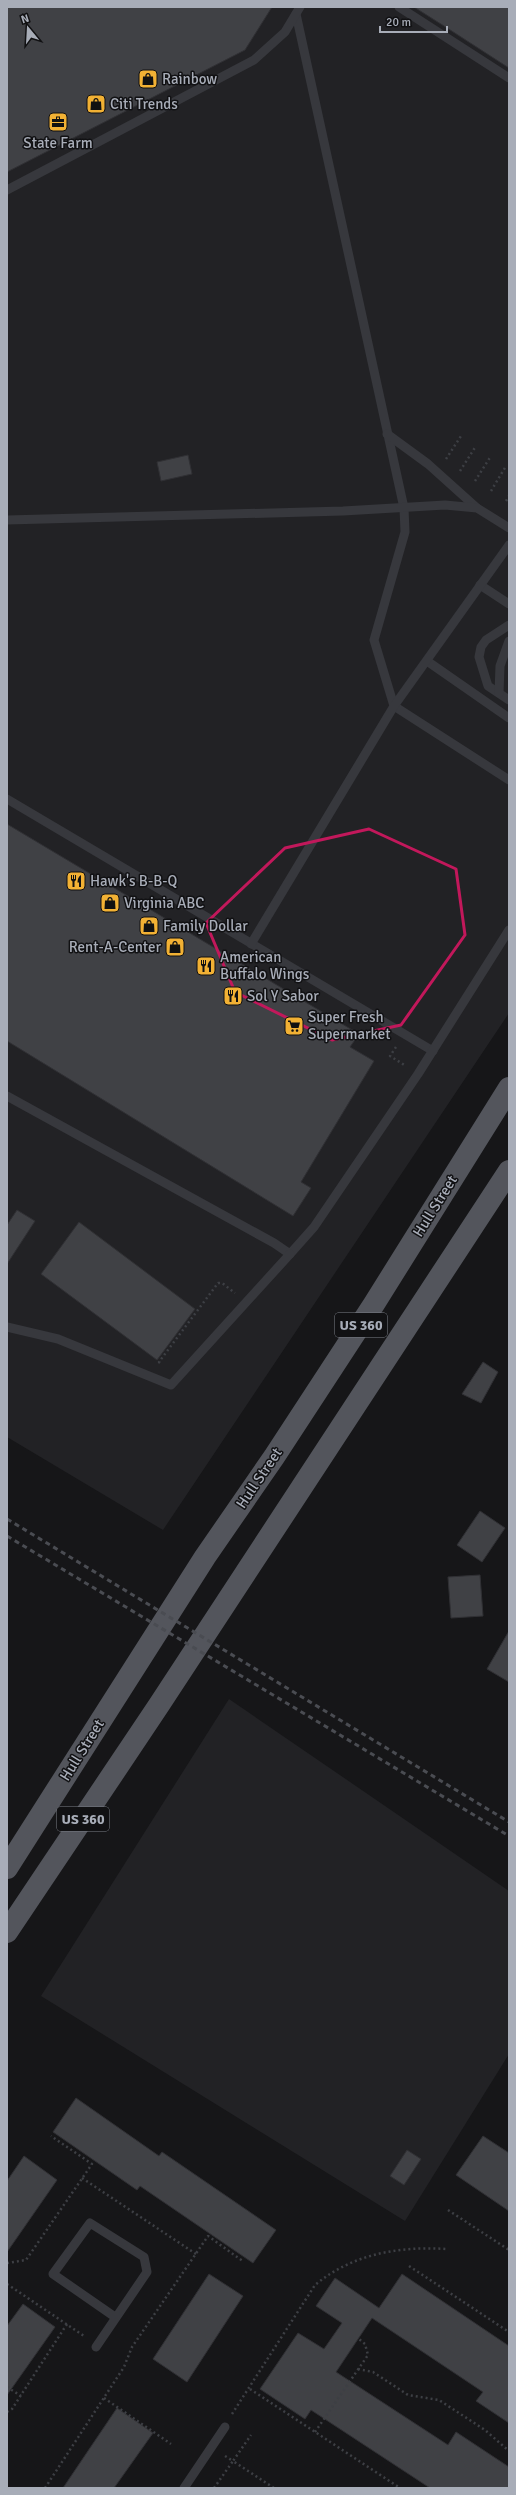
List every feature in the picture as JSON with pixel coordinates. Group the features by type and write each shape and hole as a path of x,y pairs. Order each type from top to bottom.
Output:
{"main road":[{"name":"Hull Street","path":"7,1868 205,1557 274,1457 374,1304 509,1088"},
{"name":"US 360","path":"7,1932 159,1705 239,1580 509,1171"}],"lane":[{"path":"399,7 509,78"},
{"path":"7,190 254,60 285,32 298,10"},
{"path":"298,10 387,434 404,508 405,532 374,640 394,706 509,780"},
{"path":"387,434 428,464 477,508 509,528"},
{"path":"7,520 404,508 445,505 477,508"},
{"path":"251,944 394,706 509,545"},
{"path":"480,585 509,604"},
{"path":"509,625 486,640 481,647 479,657 488,686 509,700"},
{"path":"499,693 500,666 509,641"},
{"path":"427,661 509,718"},
{"path":"7,799 433,1051"},
{"path":"7,1326 58,1339 171,1385 314,1227 433,1051 509,930"},
{"path":"7,1096 274,1243 290,1254"},
{"path":"96,2347 147,2272 144,2257 90,2223 53,2274 115,2317"},
{"path":"184,2488 225,2427"}],"path":[{"path":"444,461 461,436"},
{"path":"460,471 476,446"},
{"path":"475,481 492,456"},
{"path":"491,491 506,466"},
{"path":"506,501 509,496"},
{"path":"159,1362 218,1283 222,1283 232,1291"},
{"path":"7,2263 26,2260 92,2164 51,2136"},
{"path":"82,2178 196,2254"},
{"path":"448,2210 509,2250"},
{"path":"46,2488 124,2367 132,2347 208,2236 244,2262"},
{"path":"233,2412 250,2389 315,2284 332,2271 352,2261 379,2253 419,2247 446,2249"},
{"path":"409,2266 509,2332"},
{"path":"7,2284 84,2336"},
{"path":"7,2412 12,2409 21,2396 67,2324"},
{"path":"315,2432 368,2355 365,2344 359,2339"},
{"path":"358,2369 373,2372 408,2395 439,2400 485,2430 509,2451"},
{"path":"7,2387 21,2396"},
{"path":"250,2389 400,2488"},
{"path":"104,2398 171,2444"},
{"path":"214,2488 251,2435"},
{"path":"233,2461 274,2488"}],"highlighted area":[{"path":"369,829 456,869 465,935 401,1025 332,1040 235,992 206,923 285,848"}],"shaded area":[{"path":"7,7 509,7 509,1013 163,1530 7,1437"},
{"path":"229,1699 509,1891 509,2054 405,2221 41,1996"}],"building":[{"path":"7,7 272,7 245,50 7,172"},
{"path":"414,7 509,7 509,68 444,26"},
{"path":"188,455 192,474 161,481 157,462"},
{"path":"7,824 359,1034 350,1047 374,1061 301,1182 311,1188 293,1216 7,1041"},
{"path":"17,1210 35,1221 7,1264 7,1225"},
{"path":"79,1222 195,1309 157,1360 41,1274"},
{"path":"483,1362 498,1372 481,1403 462,1394"},
{"path":"480,1511 505,1528 482,1562 457,1545"},
{"path":"480,1575 483,1616 451,1618 448,1577"},
{"path":"509,1631 509,1682 487,1669"},
{"path":"76,2098 159,2156 162,2152 276,2230 253,2263 140,2186 137,2190 53,2132"},
{"path":"483,2136 509,2153 509,2211 456,2175"},
{"path":"407,2150 421,2159 404,2185 390,2176"},
{"path":"24,2156 57,2180 7,2252 7,2181"},
{"path":"209,2274 243,2296 187,2382 153,2359"},
{"path":"402,2274 509,2346 509,2423 476,2401 483,2392 372,2318 336,2372 448,2445 456,2432 509,2467 509,2488 430,2488 311,2410 305,2419 260,2389 298,2333 324,2349 342,2323 316,2306 335,2278 379,2308"},
{"path":"23,2304 55,2327 7,2395 7,2326"},
{"path":"117,2408 153,2433 114,2488 63,2488"}],"railway":[{"path":"7,1519 509,1822"},
{"path":"7,1536 509,1836"}],"place":[{"name":"Rainbow","path":"148,79"},
{"name":"Citi Trends","path":"96,104"},
{"name":"State Farm","path":"58,122"},
{"name":"Hawk's B-B-Q","path":"76,881"},
{"name":"Virginia ABC","path":"110,903"},
{"name":"Family Dollar","path":"149,926"},
{"name":"Rent-A-Center","path":"175,947"},
{"name":"American Buffalo Wings","path":"206,966"},
{"name":"Sol Y Sabor","path":"233,996"},
{"name":"Super Fresh Supermarket","path":"294,1026"}]}
